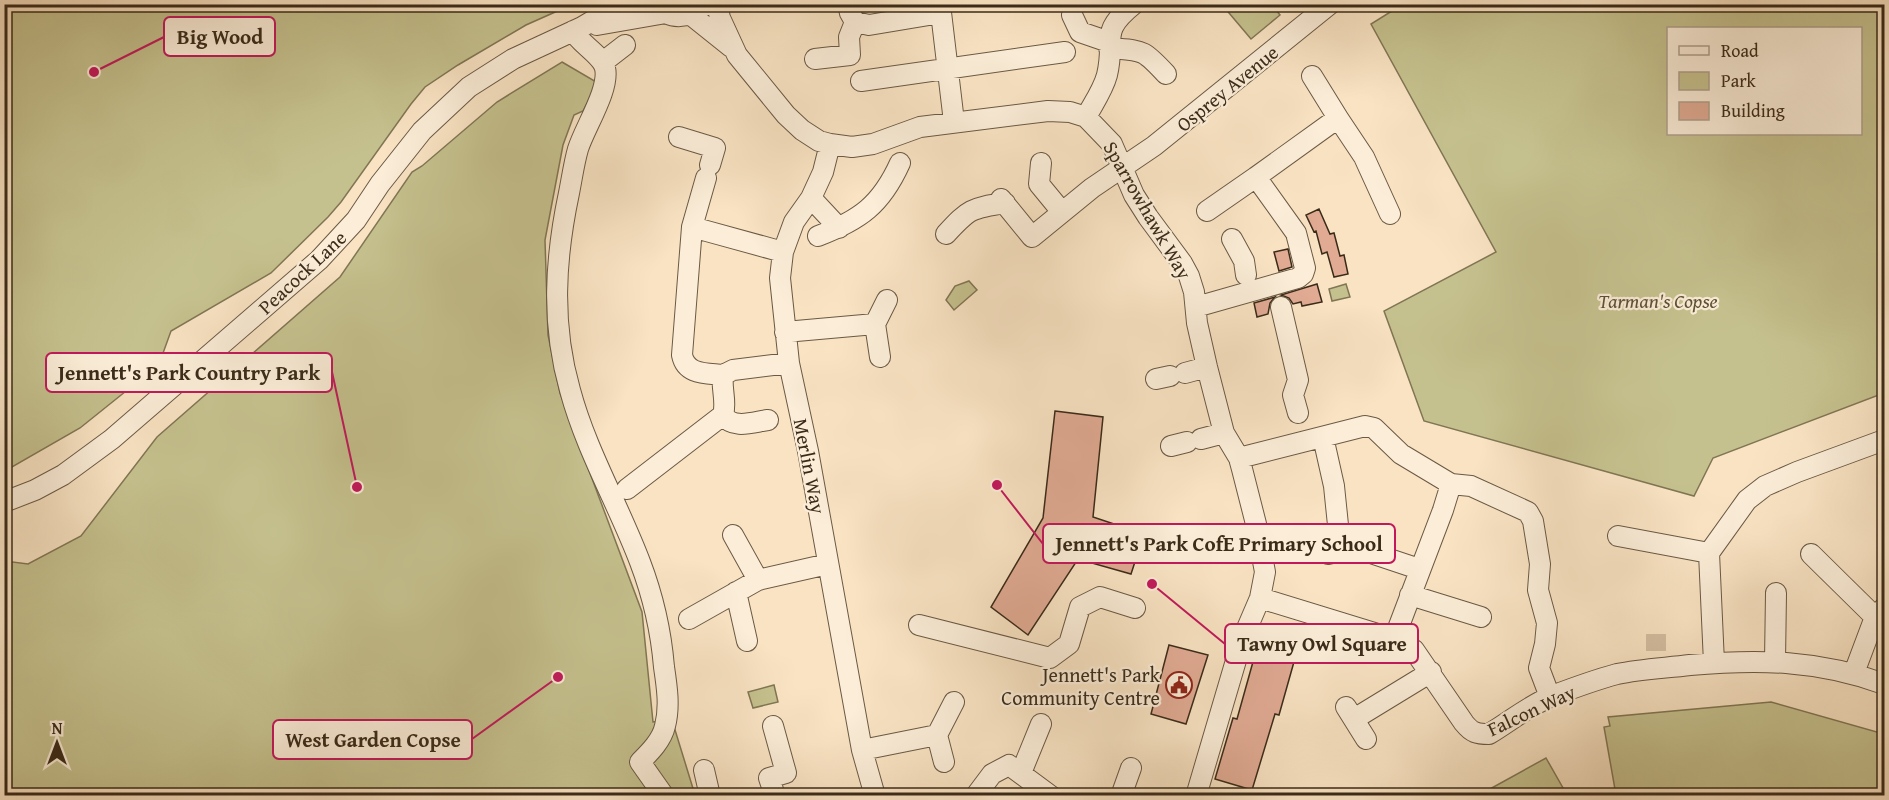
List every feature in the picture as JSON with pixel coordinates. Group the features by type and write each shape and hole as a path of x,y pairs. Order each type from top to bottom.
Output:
{"street":[{"name":"Peacock Lane","path":"4,502 35,490 63,475 112,439 319,260 356,220 380,184 422,131 469,87 513,59 577,29 621,4"},
{"path":"717,4 733,49"},
{"path":"698,10 786,115 802,130 819,141 852,147 873,144 920,127 954,122 1048,111 1070,112 1086,117 1105,81 1110,33 1118,17 1134,4"},
{"name":"Osprey Avenue","path":"946,234 969,211 1003,201 1032,237 1120,167 1154,146 1330,4"},
{"name":"Peacock Lane","path":"577,29 660,9 674,16 698,10"},
{"path":"815,59 850,55 849,37 852,13 869,25 940,9 954,122"},
{"path":"1072,15 1080,32 1109,45 1142,51 1149,55 1166,74"},
{"path":"577,29 577,38 603,62 605,80 579,148 560,232 557,258 557,317 562,357 579,420 639,560 655,613 663,651 668,705 665,727 659,739 640,762 664,795"},
{"path":"603,62 626,45"},
{"path":"861,81 1065,51"},
{"path":"1312,76 1364,157 1390,214"},
{"name":"Sparrowhawk Way","path":"1086,117 1112,144 1120,167 1148,217 1182,263 1194,292 1197,323 1207,368 1224,432 1239,458 1256,524 1265,572 1260,598 1242,640 1196,795"},
{"path":"1207,211 1338,118"},
{"path":"679,137 715,148 692,227 683,361 692,371 723,375 734,370 789,363"},
{"name":"Merlin Way","path":"830,144 824,172 811,198 794,222 783,252 780,278 789,363 808,451 871,794"},
{"path":"818,236 839,228 871,207 890,185 900,163"},
{"path":"1041,163 1039,184 1062,212"},
{"path":"1256,177 1296,233 1305,268 1303,274 1278,296"},
{"path":"811,198 839,228"},
{"path":"692,227 783,252"},
{"path":"1232,239 1244,261 1248,283"},
{"path":"1196,308 1248,283 1278,296"},
{"path":"1278,296 1298,381 1293,395 1298,413"},
{"path":"880,357 875,324 887,300"},
{"path":"785,332 875,324"},
{"path":"1170,376 1207,368"},
{"path":"627,489 723,416 725,408 723,375"},
{"path":"723,416 728,422 737,424 768,420"},
{"path":"1239,458 1365,426 1374,428 1401,453 1451,484 1471,486 1528,512 1533,521 1540,564 1538,590 1546,623 1545,644 1539,668 1550,697"},
{"path":"1186,442 1224,432"},
{"path":"1323,437 1334,486 1338,525"},
{"path":"1714,663 1709,553 1747,500 1765,486 1884,440"},
{"path":"1394,639 1451,484"},
{"path":"733,535 758,579"},
{"path":"1618,536 1709,553"},
{"path":"1328,554 1356,548 1419,570"},
{"path":"1811,554 1881,615 1854,673"},
{"path":"689,619 758,579 828,564"},
{"path":"736,592 747,641"},
{"path":"1775,661 1776,593"},
{"path":"1410,595 1481,617"},
{"path":"919,626 1050,658 1069,644 1080,607 1100,597 1135,608"},
{"name":"Falcon Way","path":"1260,598 1394,639 1414,650 1471,732 1489,734 1550,697 1657,660 1714,663 1775,661 1854,673 1884,684"},
{"path":"1317,638 1324,618"},
{"path":"1366,739 1350,713 1431,672"},
{"path":"944,762 937,735 954,702"},
{"path":"1021,773 1041,724"},
{"path":"773,726 786,773 769,778 775,795"},
{"path":"862,750 937,735"},
{"path":"977,794 992,774 1009,765 1043,793"},
{"path":"1121,795 1131,768"},
{"path":"704,770 710,795"}],"green space":[{"path":"1225,4 1272,5 1280,15 1251,39 1224,7"},
{"name":"Tarman's Copse","path":"1403,4 1884,5 1884,393 1713,458 1694,496 1424,421 1384,311 1496,252 1371,24"},
{"path":"4,5 571,5 526,25 425,87 341,202 271,273 171,331 162,356 151,371 80,428 5,471"},
{"path":"562,62 598,83 583,111 574,115 563,145 545,240 548,335 560,393 642,612 653,722 672,720 695,795 5,796 5,561 28,564 81,536 157,437 340,277 412,172 497,102"},
{"path":"969,281 977,290 954,310 946,300 955,286"},
{"path":"1346,284 1350,297 1332,301 1329,289"},
{"path":"774,685 778,702 753,708 748,692"},
{"path":"1771,702 1884,734 1884,795 1616,795 1604,727 1610,726 1608,717"},
{"path":"1546,758 1567,795 1479,795"}],"building":[{"path":"1319,209 1330,234 1334,233 1340,256 1344,255 1348,274 1334,277 1327,252 1322,254 1316,231 1314,232 1306,215"},
{"path":"1288,249 1292,267 1279,271 1274,252"},
{"path":"1317,284 1322,302 1302,306 1301,302 1293,304 1289,298 1281,295"},
{"path":"1275,297 1270,303 1268,314 1257,317 1254,303"},
{"path":"1055,411 1103,417 1093,517 1144,534 1131,574 1078,559 1028,635 991,607 1043,518"},
{"path":"1263,626 1301,637 1279,715 1275,714 1252,790 1215,779 1233,718 1237,719"},
{"name":"Jennett's Park Community Centre","path":"1169,645 1208,655 1186,724 1151,714"}],"tunnel":[{"path":"1656,634 1656,651"}],"place":[{"name":"Big Wood","path":"94,72"},
{"name":"Jennett's Park CofE Primary School","path":"997,485"},
{"name":"Jennett's Park Country Park","path":"357,487"},
{"name":"Tawny Owl Square","path":"1152,584"},
{"name":"West Garden Copse","path":"558,677"},
{"name":"Jennett's Park Community Centre","path":"1179,685"}]}
